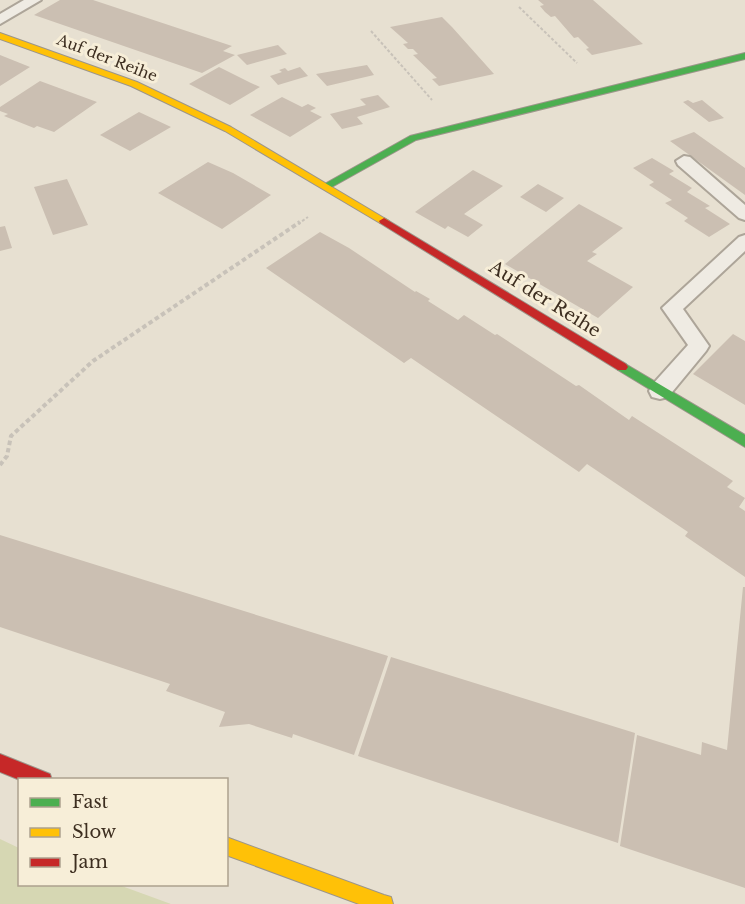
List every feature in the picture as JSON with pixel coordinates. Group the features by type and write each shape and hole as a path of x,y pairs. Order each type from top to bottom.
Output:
{"main road":[{"name":"Auf der Reihe","path":"0,36 134,84 228,129 341,194 745,442"},
{"path":"326,186 413,138 745,56"},
{"path":"0,763 39,778"},
{"path":"228,847 384,904"}],"lane":[{"path":"0,20 34,0"},
{"path":"684,161 745,214"},
{"path":"660,391 699,346 672,308 745,241"}],"path":[{"path":"519,7 606,91"},
{"path":"371,31 457,128"},
{"path":"0,465 7,456 11,436 93,361 341,194"}],"green space":[{"path":"0,839 18,848 18,886 122,886 171,904 0,904"}],"building":[{"path":"60,0 93,0 232,46 223,51 235,55 202,73 34,15"},
{"path":"538,0 593,0 643,44 592,55 586,49 589,48 578,37 574,38 555,16 551,17 545,12 540,6 544,5"},
{"path":"442,17 494,74 439,86 432,79 437,78 413,55 418,54 413,49 408,49 403,44 408,43 390,27"},
{"path":"278,45 287,54 247,65 237,55"},
{"path":"0,55 30,67 0,86"},
{"path":"367,65 374,75 327,86 316,74"},
{"path":"219,67 260,87 230,105 189,84"},
{"path":"300,67 308,76 278,85 270,76 282,72 279,70 285,68 288,71"},
{"path":"40,81 97,102 54,132 37,126 34,128 4,116 8,114 0,111 0,107"},
{"path":"378,95 390,107 357,117 363,124 342,129 330,114 366,105 360,99"},
{"path":"282,97 302,107 308,104 316,108 310,111 322,117 290,137 250,115"},
{"path":"688,100 693,103 702,100 724,118 709,122 683,102"},
{"path":"139,112 171,127 130,151 100,135"},
{"path":"694,132 745,168 745,195 670,141"},
{"path":"652,158 674,171 669,174 692,188 687,192 710,206 705,208 730,224 709,237 684,221 688,218 665,203 672,200 649,185 654,182 633,168"},
{"path":"208,162 233,173 271,195 222,229 158,193"},
{"path":"473,170 503,186 464,214 483,225 468,237 448,226 445,229 415,212"},
{"path":"67,179 88,225 53,235 34,187"},
{"path":"538,184 564,198 546,212 520,197"},
{"path":"579,204 623,228 592,252 597,254 587,261 633,287 598,318 505,264"},
{"path":"5,226 12,248 0,251 0,227"},
{"path":"320,232 349,248 415,292 430,299 428,301 458,320 464,315 495,335 497,334 576,386 579,385 629,420 632,416 733,481 727,487 745,498 739,507 745,511 745,577 685,536 688,532 587,464 579,472 411,358 404,363 266,268"},
{"path":"733,334 745,341 745,405 693,374"},
{"path":"0,535 388,656 354,755 293,734 292,738 249,724 219,727 225,712 166,691 170,684 0,627"},
{"path":"743,587 745,587 745,888 620,846 637,735 701,755 702,742 727,750"},
{"path":"391,657 635,733 618,843 358,756"}],"traffic: fast":[{"path":"326,186 413,138 745,56"},
{"path":"622,367 745,442"}],"traffic: slow":[{"path":"0,36 134,84 228,129 384,221"},
{"path":"228,847 384,904"}],"traffic: jam":[{"path":"384,221 622,367"},
{"path":"0,763 39,778"}]}
